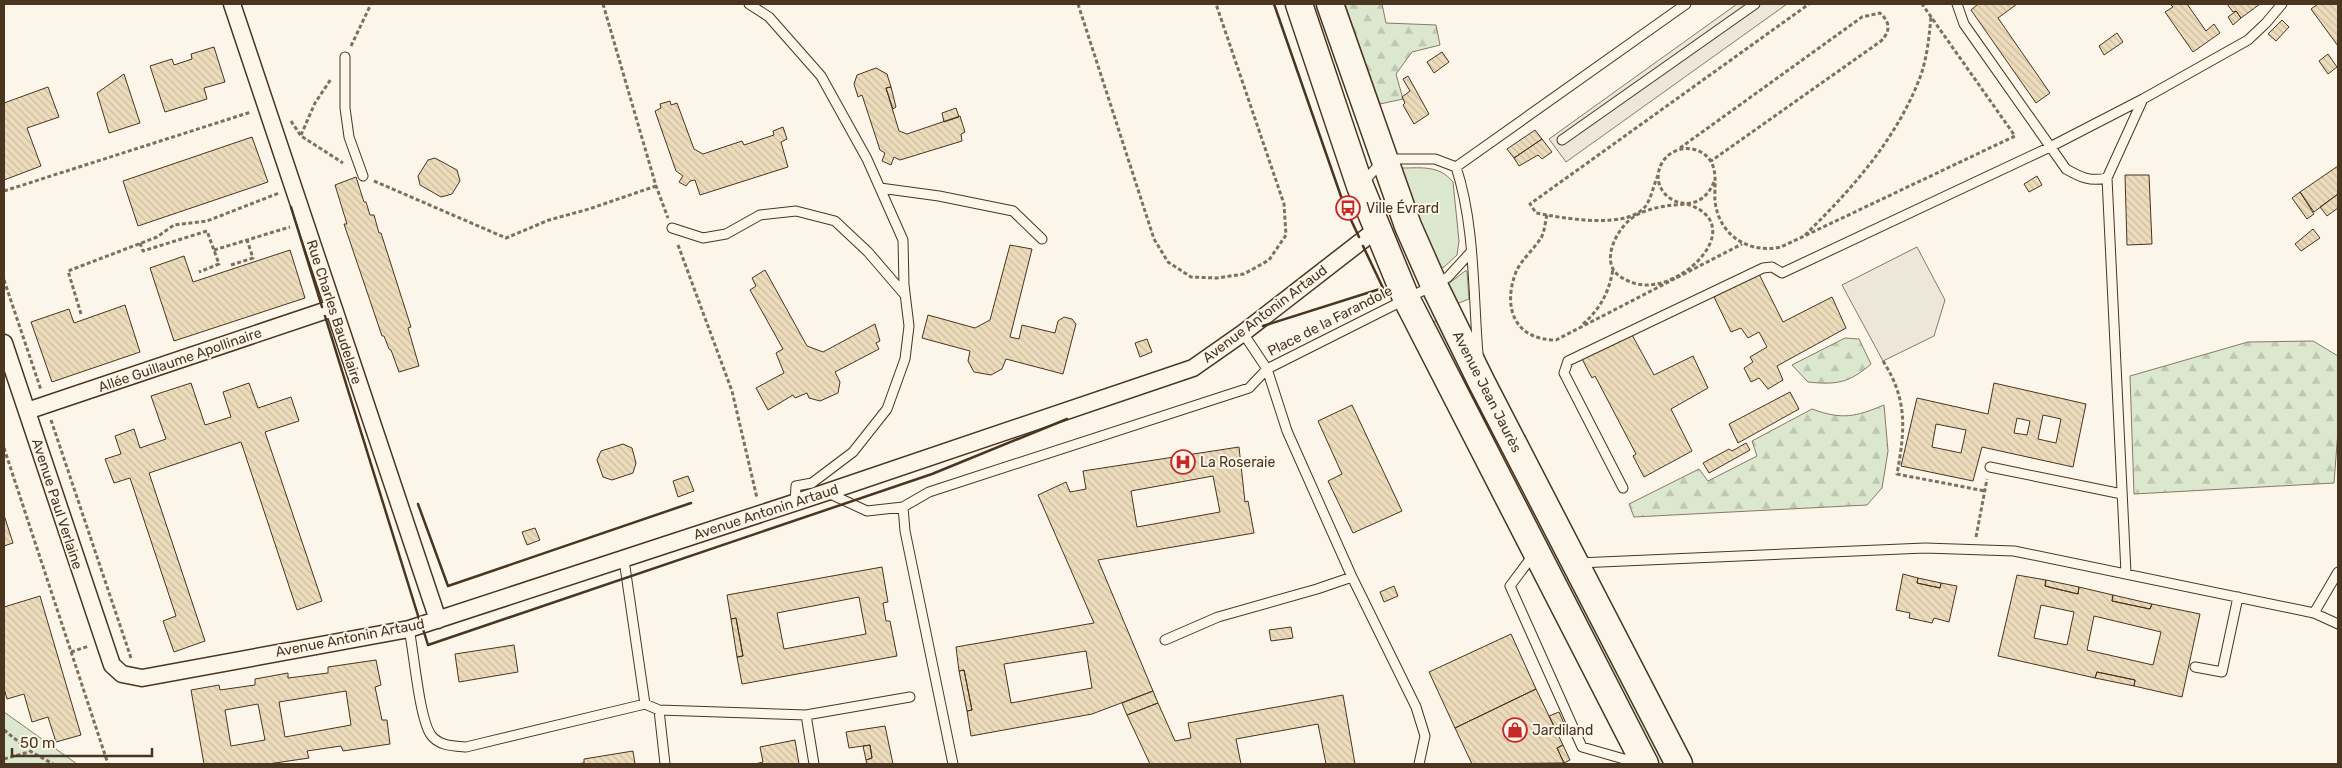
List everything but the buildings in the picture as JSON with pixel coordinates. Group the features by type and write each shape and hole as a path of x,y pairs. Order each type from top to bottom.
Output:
{"main road":[{"path":"1298,4 1360,186 1406,298 1645,764"},
{"name":"Avenue Jean Jaurès","path":"1330,4 1408,226 1434,285 1481,381 1679,764"}],"street":[{"name":"Rue Charles Baudelaire","path":"232,4 438,620"},
{"name":"Avenue Antonin Artaud","path":"112,665 122,674 142,678 409,629 624,560 1193,368 1243,333 1377,229"},
{"name":"Allée Guillaume Apollinaire","path":"27,411 333,308"},
{"name":"Avenue Paul Verlaine","path":"4,343 112,665"}],"lane":[{"path":"749,4 770,17 821,76 844,113 903,240 905,295 909,326 905,359 887,409 853,452 812,483 796,486 795,503"},
{"path":"1456,167 1686,4"},
{"path":"1562,140 1755,4"},
{"path":"1957,4 1964,24 2066,169 2082,178 2095,181 2107,178"},
{"path":"1623,488 1564,373 1568,361 1763,268 1772,267 1782,273 2050,147 2143,99 2248,40 2282,4"},
{"path":"345,58 345,108 349,137 363,176"},
{"path":"2126,573 2107,178 2143,99"},
{"path":"1360,186 1384,160 1435,158 1456,167"},
{"path":"1456,167 1467,211 1481,381"},
{"path":"880,188 938,196 1013,211 1042,239"},
{"path":"672,228 703,238 726,234 760,215 796,211 835,221 868,252 905,295"},
{"name":"Place de la Farandole","path":"903,507 929,492 1249,388 1267,369 1448,277 1470,253"},
{"path":"1243,333 1267,369 1287,431 1352,577 1416,707 1425,736 1419,764"},
{"path":"1990,468 2122,494"},
{"path":"828,492 867,511 903,507 905,531 953,764"},
{"path":"1575,563 1925,548 2014,551 2314,613 2338,624"},
{"path":"1536,551 1510,586 1582,747 1614,760 1641,764"},
{"path":"624,560 644,704"},
{"path":"2314,613 2338,572"},
{"path":"1165,640 1218,617 1352,577"},
{"path":"2195,667 2222,672 2238,597"},
{"path":"409,629 424,720 431,736 446,746 466,747 644,704 659,710 806,715 910,697"},
{"path":"659,710 665,764"},
{"path":"806,715 814,764"}],"path":[{"path":"603,4 656,186 732,391 761,514"},
{"path":"1078,4 1154,239 1168,262 1191,277 1217,278 1244,274 1269,260 1286,235 1284,204 1216,4"},
{"path":"1714,182 1710,192 1701,201 1667,205 1635,216 1610,221 1536,213 1530,204 1809,4"},
{"path":"1679,149 1692,148 1703,153 1711,161 1715,172 1715,202 1720,218 1742,244 1766,250 1781,247 2015,136 1922,4"},
{"path":"1579,328 1595,313 1605,299 1613,268 1611,253 1617,234 1646,205 1660,166 1669,155 1862,17 1880,13 1886,18 1889,27 1886,35 1881,40 1711,161"},
{"path":"1802,237 1843,198 1870,164 1899,122 1919,79 1928,45 1931,16"},
{"path":"4,191 266,108"},
{"path":"285,113 301,136 363,176 506,238 549,220 589,209 656,186"},
{"path":"1613,268 1623,279 1637,285 1650,286 1676,277 1699,262 1709,248 1713,232 1709,218 1700,209 1672,199 1661,188 1660,166"},
{"path":"81,314 68,271 157,237 174,226 208,221 293,188"},
{"path":"1547,215 1542,236 1516,271 1511,293 1511,310 1518,325 1527,334 1542,340 1556,340 1742,244"},
{"path":"214,250 304,223"},
{"path":"140,243 143,251 208,231 219,264 199,272"},
{"path":"230,265 253,258 247,240"},
{"path":"4,280 132,662"},
{"path":"1883,361 1894,378 1901,398 1904,440 1897,474 1985,491"},
{"path":"4,448 108,764"},
{"path":"1973,550 1990,468"},
{"path":"747,500 764,495"},
{"path":"4,730 30,751 53,764"},
{"path":"4,759 30,751"}],"green space":[{"path":"1345,4 1382,4 1386,23 1436,25 1440,45 1412,52 1396,74 1403,99 1380,104"},
{"path":"1400,169 1436,170 1453,182 1459,241 1457,255 1444,267 1438,268"},
{"path":"1467,271 1469,299 1454,305 1447,285"},
{"path":"1439,320 1667,764 1655,764 1429,323"},
{"path":"1845,338 1859,339 1871,364 1849,379 1835,383 1808,382 1792,365"},
{"path":"2313,341 2338,356 2338,431 2334,483 2134,494 2130,376 2248,342"},
{"path":"1884,405 1888,451 1882,488 1867,505 1634,517 1629,504 1699,469 1708,481 1757,456 1752,441 1812,409 1832,415 1848,416"},
{"path":"4,712 77,764 4,764"}],"shaded area":[{"path":"1737,4 1787,4 1566,162 1549,139"},
{"path":"1917,247 1945,300 1934,336 1883,361 1842,285"}],"wall":[{"path":"1274,4 1344,205 1359,237"},
{"path":"291,207 322,307"},
{"path":"1263,326 1383,288 1363,246"},
{"path":"325,316 420,622"},
{"path":"423,629 428,645 932,474 1067,419"},
{"path":"418,504 448,586 691,503"}],"place":[{"name":"Ville Évrard","path":"1348,208"},
{"name":"La Roseraie","path":"1183,462"},
{"name":"Jardiland","path":"1515,730"}]}
